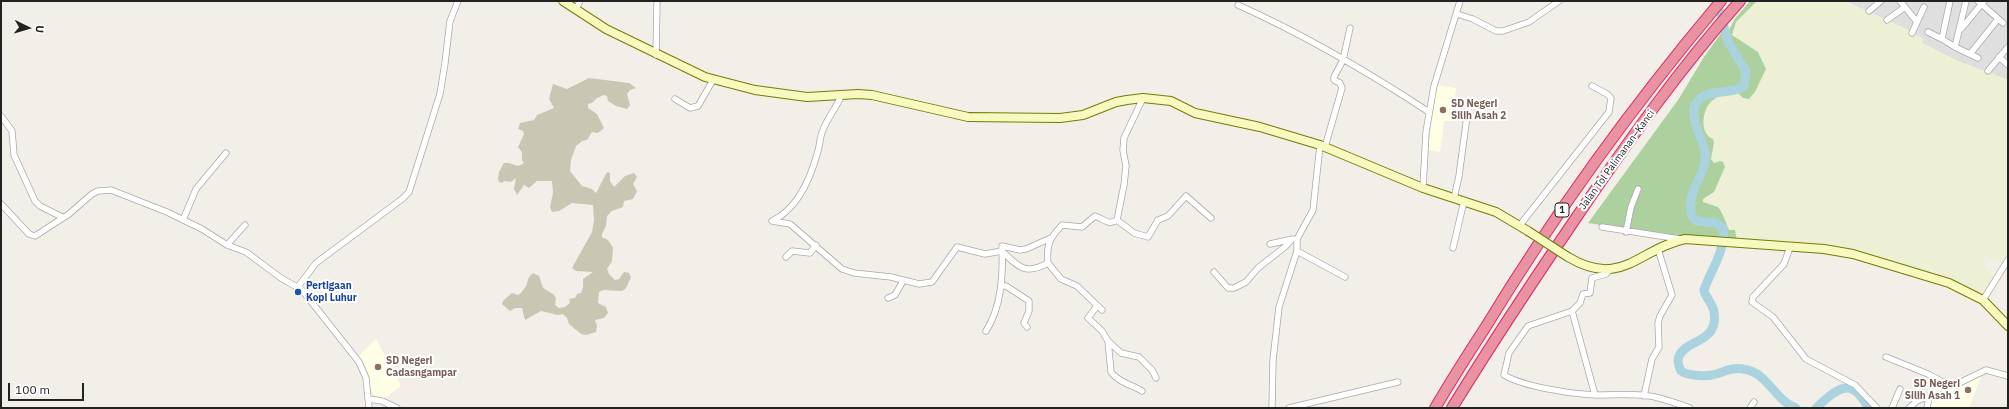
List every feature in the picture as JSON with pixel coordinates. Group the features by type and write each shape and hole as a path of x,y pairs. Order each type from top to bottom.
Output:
{"highway":[{"name":"Jalan Tol Palimanan–Kanci","path":"1435,408 1519,272 1610,140 1658,77 1721,1"},
{"name":"Jalan Tol Palimanan–Kanci","path":"1452,408 1494,339 1621,151 1700,48 1739,3"}],"street":[{"path":"297,288 316,263 402,199 409,192 440,94 450,21 458,1"},
{"path":"563,1 578,5 606,28 656,55 713,80 755,90 808,97 842,94 880,96 963,116 1022,118 1071,117 1116,102 1143,98 1172,101 1195,113 1268,129 1322,146 1423,188 1496,212 1520,225 1568,257 1584,265 1611,269 1634,263 1669,243 1685,239"},
{"path":"656,55 657,1"},
{"path":"1423,188 1429,112 1434,86 1460,1"},
{"path":"1456,14 1473,19 1496,31 1503,31 1529,22 1559,1"},
{"path":"1869,11 1881,1"},
{"path":"1900,1 1917,22"},
{"path":"1942,39 1950,1"},
{"path":"1955,47 1965,2 1976,10"},
{"path":"1959,30 1981,2 2003,23"},
{"path":"1238,5 1280,24 1429,112"},
{"path":"1887,20 1905,7"},
{"path":"1912,33 1924,7"},
{"path":"1970,54 1998,19"},
{"path":"1272,408 1273,360 1279,307 1297,251 1297,239 1313,210 1322,146 1342,88 1340,83 1334,80 1343,60 1350,28"},
{"path":"1928,32 1978,58"},
{"path":"1988,70 2008,47"},
{"path":"1999,57 2008,65"},
{"path":"675,99 690,108 698,106 713,80"},
{"path":"1520,225 1609,112 1610,98 1592,86"},
{"path":"790,224 772,221 785,214 804,188 816,157 822,131 837,107 842,94"},
{"path":"1117,220 1126,166 1123,150 1124,138 1143,98"},
{"path":"1,116 12,131 14,155 35,201 40,206 62,217"},
{"path":"1454,198 1461,163 1467,116"},
{"path":"183,220 196,189 226,153"},
{"path":"1626,232 1631,207 1638,189"},
{"path":"1,204 33,236 38,236 62,217 69,214 92,194 108,190 138,200 183,220 228,245 246,252 297,288 311,300 359,362 366,378 369,408"},
{"path":"1117,220 1134,233 1148,237 1158,220 1168,216 1186,196 1211,218"},
{"path":"1453,248 1464,202"},
{"path":"785,214 786,219 790,224 842,269 919,284 932,282 957,247 985,254 1002,251"},
{"path":"1102,310 1077,286 1061,279 1048,263 1046,250 1051,238 1064,224 1082,227 1095,216 1110,223 1117,220"},
{"path":"228,245 245,225"},
{"path":"1602,227 1626,232 1685,239 1704,239 1853,254 1949,283 1983,300 2008,326"},
{"path":"986,331 992,322 1001,286 1003,245 1020,250 1026,249 1051,238"},
{"path":"1270,244 1297,239"},
{"path":"1214,272 1228,288 1237,287 1246,282 1258,268 1286,246 1291,240"},
{"path":"786,257 792,251 810,253 816,245"},
{"path":"1790,247 1784,264 1753,297 1752,302 1773,317 1806,359 1855,385 1877,408"},
{"path":"1644,396 1652,359 1659,347 1658,324 1660,316 1672,295 1658,249"},
{"path":"1002,251 1019,266 1027,270 1038,269 1048,263"},
{"path":"1297,251 1345,277"},
{"path":"1983,300 2008,260"},
{"path":"1611,269 1606,274 1592,278 1590,293 1583,294 1581,301 1572,311 1528,326 1509,353 1503,374 1519,382 1544,389 1595,395 1655,397 1690,408"},
{"path":"888,298 895,295 903,281"},
{"path":"1001,286 1006,286 1029,301 1029,311 1024,323 1027,327"},
{"path":"1097,306 1088,316 1088,320 1102,331 1108,341 1120,353 1140,357 1152,370 1156,378"},
{"path":"1572,311 1595,395"},
{"path":"1108,341 1112,375 1142,391"},
{"path":"1886,357 1928,374 1948,385"},
{"path":"1909,408 1917,401 1948,385 1957,384 1986,370 2008,376"},
{"path":"1290,408 1398,382"},
{"path":"1892,408 1900,389"},
{"path":"1927,408 1928,396"},
{"path":"368,399 382,401 397,408"},
{"path":"1750,408 1754,402"}],"shaded area":[{"path":"1757,1 1845,1 1902,27 1923,39 1922,43 1958,61 2008,80 2008,257 2004,264 1985,256 1984,257 1986,268 1995,279 1984,296 1852,251 1737,241 1735,230 1729,230 1724,223 1723,214 1718,207 1703,203 1703,199 1714,192 1721,178 1711,159 1714,143 1705,133 1703,125 1709,104 1719,96 1738,93 1743,98 1753,95 1764,72 1762,57 1732,35 1736,22"},
{"path":"1845,1 2008,1 2008,80 1958,61 1922,43 1923,39 1902,27"},
{"path":"589,78 629,83 636,88 630,90 627,94 630,105 627,109 616,106 608,101 607,96 604,95 588,104 588,108 597,114 604,128 598,133 592,132 587,140 582,141 576,146 571,160 570,171 582,186 592,189 596,193 607,172 610,173 610,181 614,187 625,176 634,173 637,177 633,184 637,191 633,199 624,201 623,207 612,211 607,216 606,226 602,234 602,237 608,240 613,248 612,261 607,269 609,274 615,280 619,279 624,272 629,273 631,277 626,288 622,291 604,290 599,292 598,303 606,307 608,313 604,318 595,320 597,326 596,332 586,335 581,334 569,324 567,318 563,314 558,315 541,311 525,320 522,308 515,308 510,311 502,304 503,301 512,293 518,295 521,293 526,286 529,277 533,273 539,276 543,288 553,294 556,298 555,305 559,308 565,307 570,303 569,299 575,298 577,294 581,293 583,279 593,272 576,271 572,268 592,232 594,220 593,205 572,203 559,211 552,212 550,207 553,193 552,181 537,181 529,188 524,185 517,195 514,189 516,178 511,182 504,181 502,183 499,182 498,179 499,172 504,163 518,166 524,163 522,160 522,152 518,147 524,134 523,131 518,129 520,123 534,120 537,115 554,108 549,99 553,84 567,89"},
{"name":"SD Negeri Silih Asah 2","path":"1437,85 1456,88 1452,121 1444,121 1440,152 1428,150"},
{"name":"SD Negeri Cadasngampar","path":"376,339 401,386 383,399 374,396 366,371 358,357"},
{"name":"SD Negeri Silih Asah 1","path":"1982,374 1969,408 1929,408 1931,395 1952,389 1960,391 1961,387"}],"green space":[{"path":"1750,1 1757,1 1736,22 1732,35 1758,52 1766,69 1755,92 1749,99 1743,98 1738,93 1746,88 1748,75 1728,32 1734,20"},
{"path":"1722,32 1744,71 1742,85 1731,89 1709,91 1699,96 1694,102 1692,109 1693,124 1703,153 1703,159 1700,171 1691,188 1688,200 1689,215 1701,224 1716,227 1721,230 1720,237 1672,237 1588,223 1678,100 1704,57"},
{"path":"1719,96 1709,104 1707,108 1704,118 1704,128 1706,133 1713,139 1714,143 1711,159 1714,163 1720,161 1723,162 1725,167 1714,192 1703,199 1703,202 1718,207 1729,230 1735,230 1737,241 1728,240 1725,227 1716,221 1698,219 1693,213 1695,199 1707,164 1707,154 1698,121 1697,111 1699,103 1706,98"}],"waterway":[{"path":"1717,1 1728,42 1746,71 1744,86 1739,89 1705,95 1696,104 1694,110 1694,117 1705,152 1705,158 1703,170 1691,199 1691,214 1696,221 1716,223 1723,228 1723,236 1720,252 1704,290 1714,312 1712,330 1707,335 1683,350 1678,358 1678,364 1681,371 1684,373 1698,376 1708,376 1736,369 1752,371 1759,375 1782,399 1796,408"},
{"path":"1816,408 1830,396 1843,388 1849,388 1856,391 1868,408"}],"place":[{"name":"SD Negeri Silih Asah 2","path":"1443,110"},
{"name":"Pertigaan Kopi Luhur","path":"298,292"},
{"name":"SD Negeri Cadasngampar","path":"378,367"},
{"name":"SD Negeri Silih Asah 1","path":"1968,390"}]}
